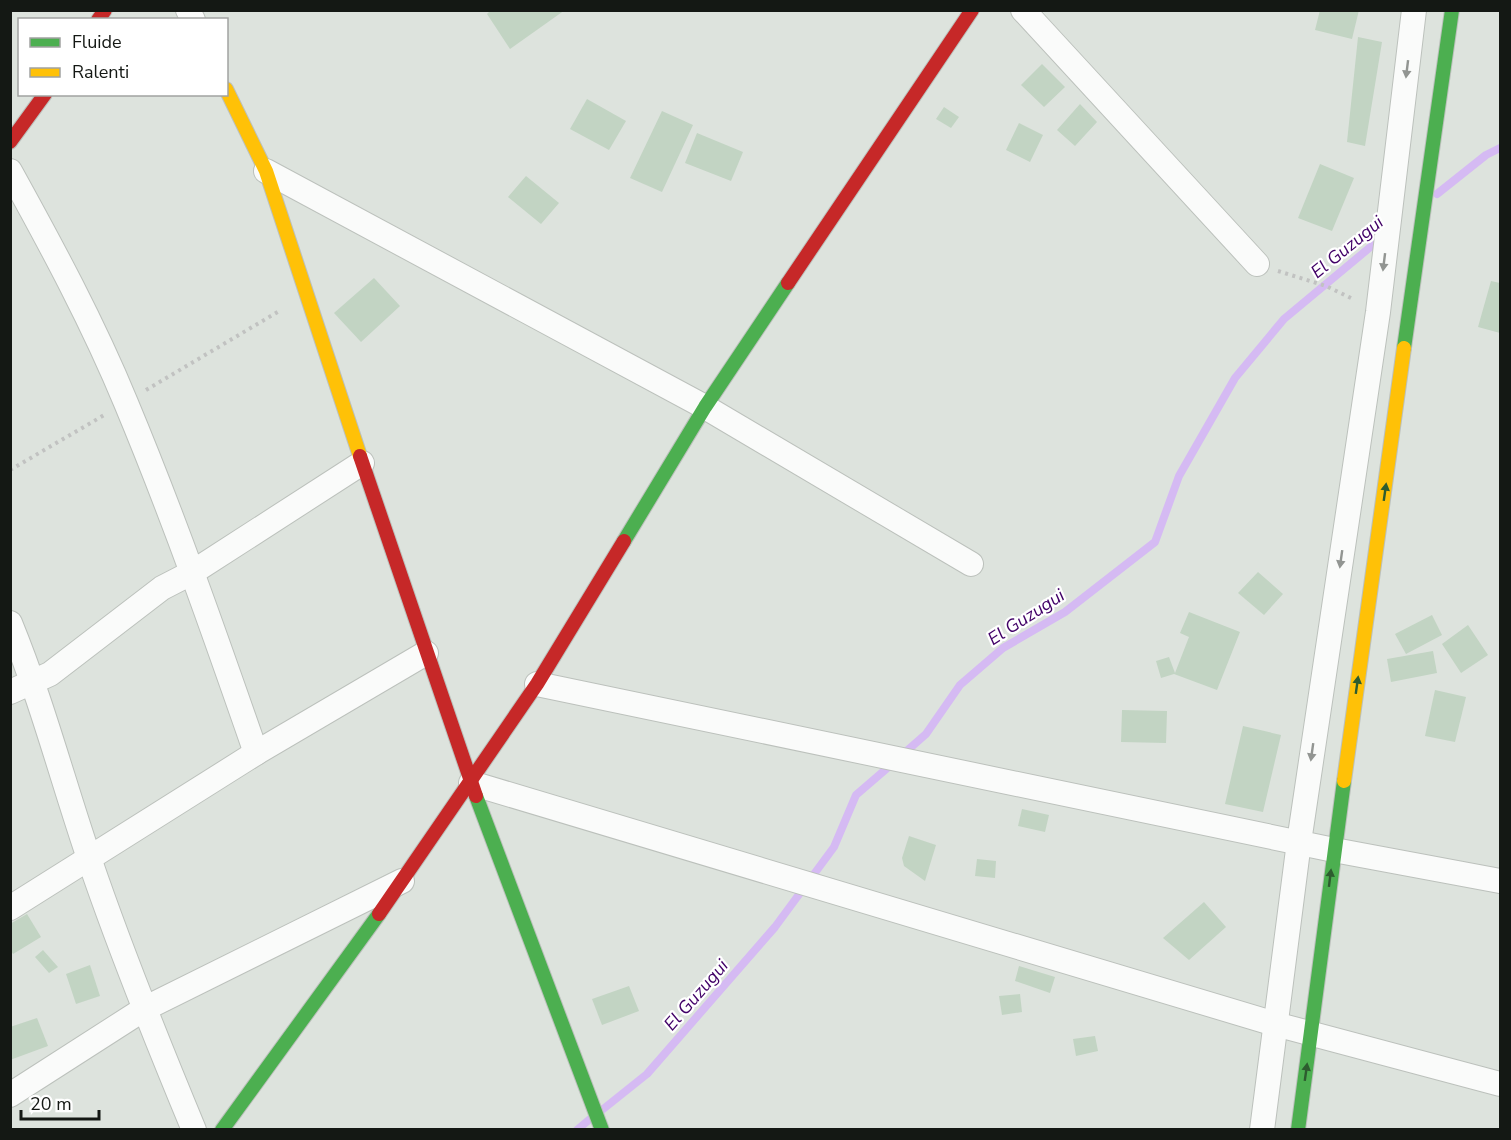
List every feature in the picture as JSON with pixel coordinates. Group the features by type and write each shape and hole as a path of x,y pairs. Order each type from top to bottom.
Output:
{"street":[{"path":"222,1130 404,880 471,783 537,684 705,407 972,10"},
{"path":"1023,10 1257,264"},
{"path":"1262,1130 1299,842 1378,312 1414,10"},
{"path":"1298,1130 1334,850 1452,10"},
{"path":"228,93 266,171 305,296 471,783 602,1130"},
{"path":"11,141 44,96"},
{"path":"10,171 74,288 126,402 193,572 256,753"},
{"path":"266,171 705,407 971,564"},
{"path":"10,692 34,683 66,663 162,588 193,572 362,464"},
{"path":"10,623 34,683 90,860 144,1009 194,1130"},
{"path":"10,908 90,860 256,753 426,653"},
{"path":"537,684 1334,850 1500,881"},
{"path":"471,783 1275,1024 1500,1084"},
{"path":"10,1095 144,1009 404,880"}],"path":[{"path":"1257,264 1326,286 1378,312"},
{"path":"10,470 305,296"}],"building":[{"path":"491,10 565,10 510,49 487,14"},
{"path":"1320,10 1359,10 1352,39 1315,30"},
{"path":"1358,37 1382,42 1365,146 1347,142"},
{"path":"1042,64 1065,87 1044,107 1021,85"},
{"path":"587,99 626,121 609,150 570,129"},
{"path":"1080,104 1097,122 1075,146 1057,130"},
{"path":"944,107 959,117 951,128 936,119"},
{"path":"662,111 693,125 662,192 630,178"},
{"path":"1019,123 1043,135 1030,162 1006,150"},
{"path":"697,133 743,152 731,181 685,163"},
{"path":"1320,164 1354,178 1332,231 1298,218"},
{"path":"526,176 559,203 541,224 508,197"},
{"path":"374,278 400,306 361,342 334,313"},
{"path":"1491,281 1500,283 1500,333 1478,327"},
{"path":"1258,572 1283,594 1264,615 1238,593"},
{"path":"1189,612 1240,632 1217,690 1174,674 1161,678 1156,661 1169,657 1175,673 1189,637 1180,633"},
{"path":"1432,615 1442,635 1406,654 1395,634"},
{"path":"1468,625 1488,655 1461,673 1442,644"},
{"path":"1433,651 1437,673 1391,682 1387,659"},
{"path":"1435,690 1466,697 1455,742 1425,736"},
{"path":"1122,710 1167,711 1166,743 1121,742"},
{"path":"1243,726 1281,735 1263,812 1225,804"},
{"path":"1022,809 1049,815 1045,832 1018,826"},
{"path":"909,836 936,845 925,881 904,866 902,858"},
{"path":"977,859 996,861 995,878 975,876"},
{"path":"1204,902 1226,927 1189,960 1163,938"},
{"path":"27,914 41,937 13,954 10,949 10,924"},
{"path":"43,950 58,967 49,973 35,957"},
{"path":"90,965 100,996 76,1004 66,974"},
{"path":"1019,966 1055,977 1050,993 1015,981"},
{"path":"629,986 639,1011 602,1025 592,999"},
{"path":"1020,994 1022,1012 1002,1015 999,996"},
{"path":"37,1018 48,1046 10,1060 10,1027"},
{"path":"1095,1036 1098,1051 1076,1056 1073,1039"}],"waterway":[{"name":"El Guzugui","path":"1437,194 1486,155 1500,148"},
{"name":"El Guzugui","path":"901,756 926,734 960,685 1003,648 1065,612 1155,542 1179,476 1235,378 1284,319 1380,239"},
{"name":"El Guzugui","path":"602,1110 647,1074 775,927 834,847 856,795 892,764"},
{"name":"El Guzugui","path":"577,1130 590,1119"}],"traffic: fast":[{"path":"1404,348 1452,10"},
{"path":"624,541 705,407 788,283"},
{"path":"1298,1130 1344,781"},
{"path":"476,796 602,1130"},
{"path":"222,1130 379,914"}],"traffic: slow":[{"path":"228,93 266,171 360,456"},
{"path":"1344,781 1404,348"}],"traffic: jam":[{"path":"99,18 105,10"},
{"path":"788,283 972,10"},
{"path":"10,142 44,96"},
{"path":"360,456 476,796"},
{"path":"379,914 537,684 624,541"}]}
